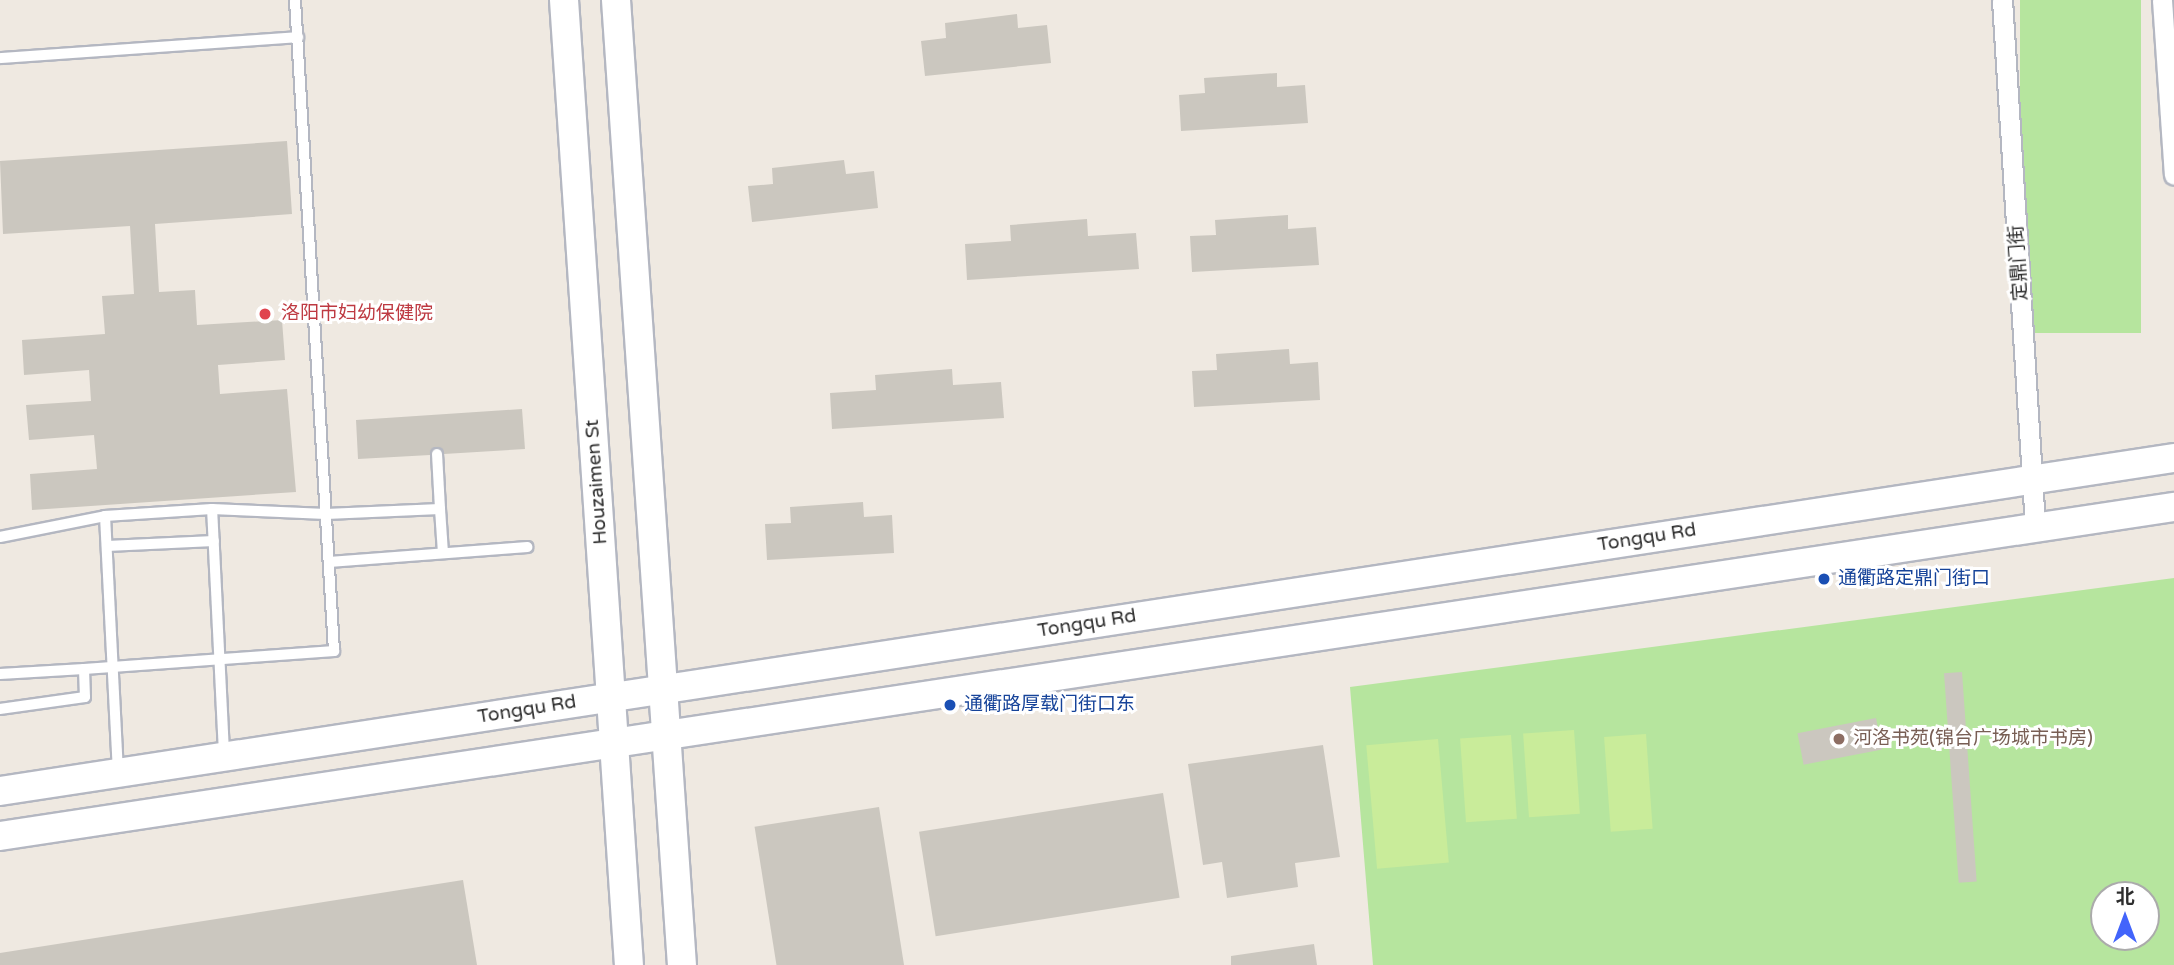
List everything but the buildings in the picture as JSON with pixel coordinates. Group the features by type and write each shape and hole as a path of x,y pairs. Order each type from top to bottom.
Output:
{"street":[{"name":"Houzaimen St","path":"564,0 629,965"},
{"path":"616,0 682,965"},
{"name":"定鼎门街","path":"2002,0 2035,526"},
{"path":"2162,0 2174,175"},
{"name":"Tongqu Rd","path":"0,791 2174,458"},
{"path":"0,836 615,746 2035,526 2174,507"},
{"path":"0,853 201,822 615,746"}],"lane":[{"path":"0,674 334,651 295,0"},
{"path":"0,58 298,37"},
{"path":"438,454 443,553"},
{"path":"0,537 105,516 212,509 326,514 440,509"},
{"path":"212,509 224,757"},
{"path":"105,516 118,773"},
{"path":"107,546 214,541"},
{"path":"329,562 527,547"},
{"path":"0,709 85,697 84,669"}],"green space":[{"path":"2020,0 2141,0 2141,333 2020,333"},
{"path":"2174,578 2174,965 1373,965 1350,687"},
{"path":"1574,730 1580,814 1529,817 1523,734"},
{"path":"1646,734 1653,829 1611,832 1604,737"},
{"path":"1511,735 1517,819 1466,822 1460,739"},
{"path":"1438,739 1449,863 1377,869 1366,745"}],"place":[{"name":"洛阳市妇幼保健院","path":"265,314"},
{"name":"通衢路定鼎门街口","path":"1824,579"},
{"name":"通衢路厚载门街口东","path":"950,705"},
{"name":"河洛书苑(锦台广场城市书房)","path":"1839,739"}]}
